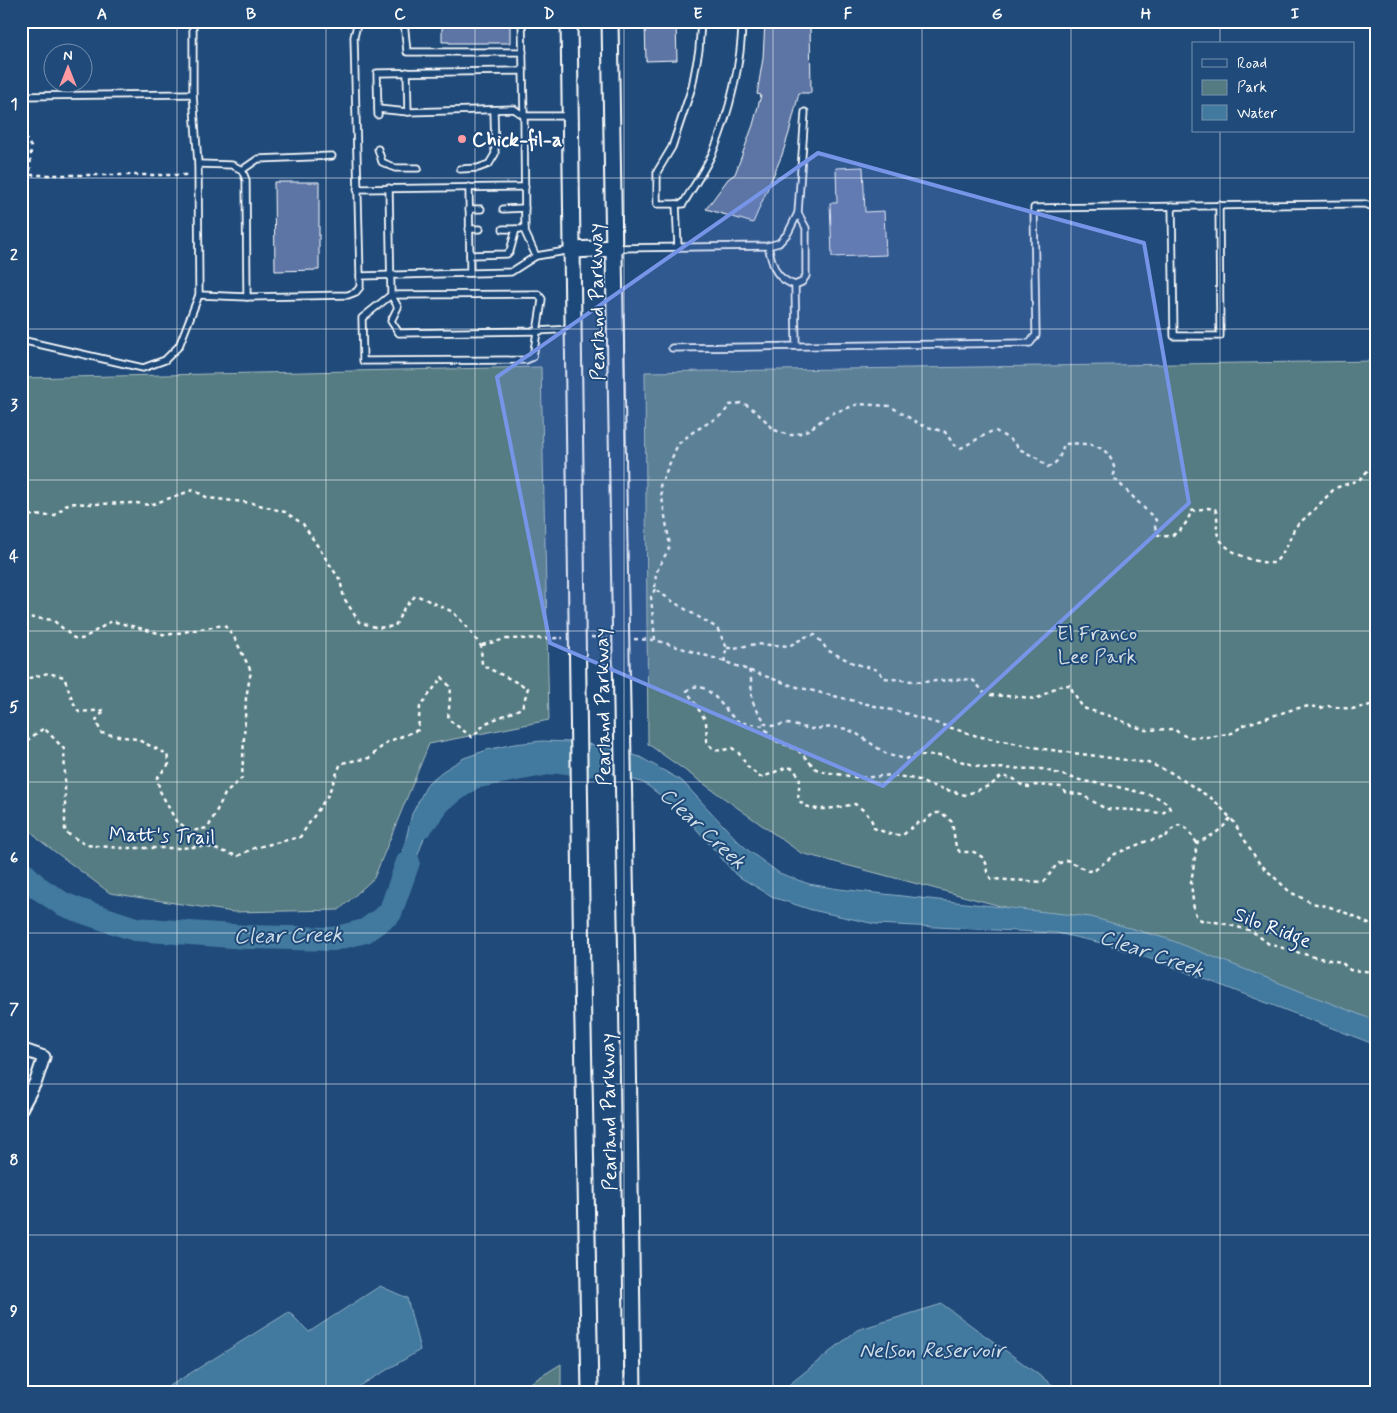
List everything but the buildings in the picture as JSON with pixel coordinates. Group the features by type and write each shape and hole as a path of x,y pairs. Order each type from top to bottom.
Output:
{"main road":[{"name":"Pearland Parkway","path":"569,21 582,976 590,1392"},
{"name":"Pearland Parkway","path":"610,21 633,1392"},
{"path":"573,250 615,248"}],"street":[{"path":"21,1049 44,1058 36,1081 21,1109"}],"lane":[{"path":"21,340 143,368 165,360 180,346 199,295 198,164 193,94 193,21"},
{"path":"199,295 247,297 348,295 356,292 360,287 354,37 358,21"},
{"path":"404,21 407,52 523,52"},
{"path":"522,21 525,232 536,256"},
{"path":"702,21 692,87 672,147 657,172 657,204 682,204 700,177 716,143 730,100 736,73 742,21"},
{"path":"523,71 377,73 378,112 514,110 524,116 571,116"},
{"path":"407,72 408,112"},
{"path":"21,96 193,94"},
{"path":"460,169 478,168 489,164 495,154 494,110"},
{"path":"615,248 768,246 779,242 788,233 798,213 805,112"},
{"path":"378,149 382,162 395,168 418,168"},
{"path":"242,170 258,159 332,156"},
{"path":"198,164 232,165 242,170 246,180 247,297"},
{"path":"469,187 470,273"},
{"path":"357,189 525,187"},
{"path":"389,188 391,295 398,307 391,321 399,333 574,329"},
{"path":"676,204 678,247"},
{"path":"672,348 1030,342 1036,335 1034,208 1365,204 1376,208"},
{"path":"1172,206 1174,336 1220,336 1219,206"},
{"path":"503,209 525,208"},
{"path":"469,209 481,209"},
{"path":"795,286 802,282 806,276 806,228 798,213"},
{"path":"469,229 480,229"},
{"path":"503,229 525,229"},
{"path":"470,255 506,254 510,251 516,229"},
{"path":"768,246 778,276 795,286"},
{"path":"360,276 511,272 536,256 573,250"},
{"path":"795,286 796,346"},
{"path":"538,294 542,299 533,357 526,360 363,362 362,318 391,295 538,294"}],"path":[{"path":"21,130 31,148 30,175 198,175"},
{"path":"1376,462 1359,480 1335,488 1295,527 1286,548 1278,560 1274,564 1263,564 1234,553 1223,542 1217,533 1218,517 1215,509 1208,508 1191,511 1190,517 1177,534 1163,536 1158,534 1155,526 1156,520 1113,477 1116,471 1111,457 1105,450 1097,447 1082,443 1064,444 1060,457 1055,464 1048,467 1037,458 1019,449 1014,442 994,430 961,448 954,445 945,432 921,425 890,406 859,404 830,414 810,429 795,435 788,435 772,429 749,406 741,403 730,405 723,414 693,432 678,444 660,486 670,546 656,573 655,589 652,597 655,640 792,686 904,713 977,736 1044,749 1148,763 1170,772 1210,798 1230,818 1259,863 1290,892 1312,903 1330,907 1354,916 1376,928"},
{"name":"Matt's Trail","path":"21,516 54,516 69,503 136,503 150,505 194,490 208,498 252,503 285,512 303,524 340,580 344,598 359,622 378,628 395,626 404,608 416,595 453,612 481,646 482,665 528,688 522,708 486,723 472,737 448,719 451,688 442,677 420,707 418,730 386,742 369,758 341,763 328,795 300,837 254,848 238,856 205,846 122,848 86,845 65,832 64,749 44,728 21,745"},
{"path":"655,589 675,604 717,628 726,648 725,662"},
{"name":"Matt's Trail","path":"21,607 26,616 53,620 74,638 82,639 112,621 166,635 224,625 234,637 251,671 246,698 242,778 225,794 208,828 191,831 176,822 160,791 157,778 169,764 166,754 136,739 101,733 96,720 106,710 79,712 73,702 64,677 48,673 26,679 21,676"},
{"path":"726,648 756,644 789,646 804,637 814,635 827,650 853,663 878,670 884,678 921,682 971,679 978,684 983,693 988,695 1034,699 1058,686 1071,685 1083,708 1113,716 1145,730 1174,729 1187,736 1210,736 1232,733 1244,725 1302,707 1321,708 1328,706 1352,709 1376,704"},
{"path":"749,670 752,679 753,704 764,720 764,723 770,726 788,724 811,729 834,727 847,729 888,755 906,759 917,755 943,756 984,768 1042,769 1083,781 1155,796 1167,803 1170,809 1162,813 1106,809 1082,794 1065,792 1062,787 1022,786 1014,780 1002,776 991,785 965,795 926,784 919,780 892,775 861,778 824,772 816,769 798,750 774,740 763,726 737,721 718,700 702,687 694,687 687,691 706,721 707,742 711,747 720,751 732,748 738,752 748,767 760,777 768,776 786,767 792,768 800,776 798,799 805,806 828,809 855,804 863,809 873,822 874,828 892,834 903,835 917,823 924,822 934,813 942,813 952,822 956,847 960,852 974,852 982,857 986,863 987,872 991,880 1044,882 1058,864 1066,860 1088,871 1095,870 1115,854 1147,841 1166,838 1170,831 1179,825 1186,829 1197,843 1218,832 1230,818"},
{"name":"Silo Ridge","path":"1197,843 1191,883 1194,910 1201,920 1252,931 1269,944 1314,958 1340,962 1350,970 1376,972"}],"highlighted area":[{"path":"818,153 1144,243 1189,503 883,786 550,643 497,377"}],"green space":[{"name":"El Franco Lee Park","path":"1376,361 1376,1033 1102,933 801,853 648,744 645,372"},
{"path":"541,367 549,720 429,744 374,878 339,910 233,912 110,893 38,839 21,820 21,378"},
{"path":"561,1364 561,1392 516,1392"}],"water":[{"path":"542,741 602,746 640,757 682,781 749,851 779,873 809,884 1091,917 1168,939 1376,1021 1376,1045 1171,966 1106,944 1057,933 875,924 812,910 775,898 736,875 680,810 644,783 596,768 548,760 521,759 489,766 469,773 447,789 430,821 401,897 394,888 412,814 428,783 464,758 487,750 514,744"},
{"path":"380,1286 407,1298 420,1350 350,1392 160,1392 289,1312 309,1332"},
{"name":"Nelson Reservoir","path":"942,1304 1062,1392 780,1392 857,1330"}],"waterway":[{"name":"Clear Creek","path":"421,826 441,800 473,777 560,761 588,765"},
{"name":"Clear Creek","path":"21,871 37,887 63,904 135,929 246,937 333,939 365,931 390,913 408,862"}],"place":[{"name":"Chick-fil-a","path":"462,139"}]}
